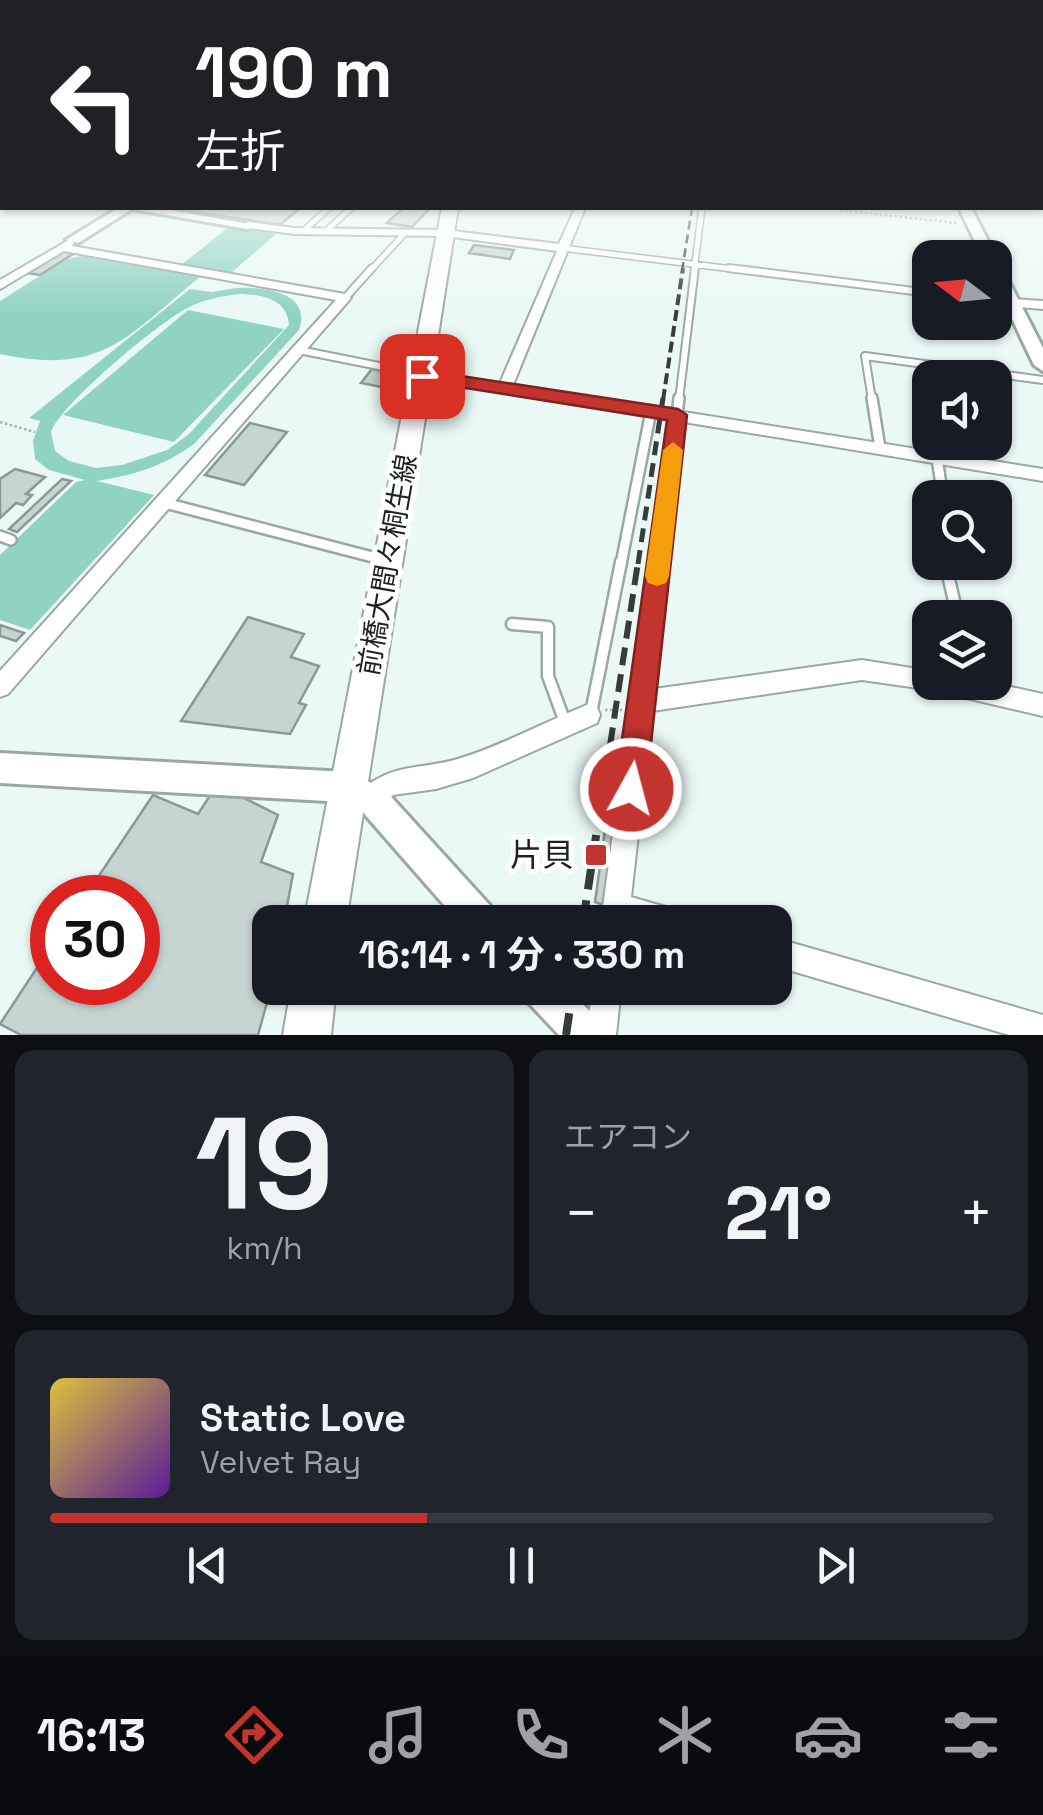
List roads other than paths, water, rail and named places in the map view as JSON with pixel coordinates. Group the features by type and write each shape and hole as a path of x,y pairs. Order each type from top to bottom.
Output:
{"main road":[{"name":"前橋大間々桐生線","path":"330,905 360,793 387,560 447,220"},
{"path":"306,1035 311,1005"}],"street":[{"path":"0,285 112,216"},
{"path":"191,216 303,232 404,233 447,220 562,248"},
{"path":"505,388 576,216"},
{"path":"969,216 981,240"},
{"path":"0,687 344,298 68,243"},
{"path":"1012,303 1043,305"},
{"path":"1012,315 1043,365"},
{"path":"422,376 912,454"},
{"path":"617,905 678,415"},
{"path":"949,460 1043,475"},
{"path":"640,706 862,670 912,678"},
{"path":"1012,700 1041,710"},
{"path":"0,768 360,793 389,783 443,775 589,715"},
{"path":"360,793 466,905"},
{"path":"792,957 1043,1030"},
{"path":"557,1005 586,1035"},
{"path":"601,1035 605,1005"}],"lane":[{"path":"303,232 320,216"},
{"path":"325,232 342,216"},
{"path":"678,415 701,216"},
{"path":"344,298 404,233"},
{"path":"562,248 912,290"},
{"path":"299,350 422,376"},
{"path":"880,448 864,359 867,356 1043,380"},
{"path":"589,715 652,411"},
{"path":"164,503 387,560"},
{"path":"512,624 548,627 548,676 566,726"}],"railway":[{"path":"682,271 691,216"},
{"path":"663,400 683,268"},
{"path":"638,564 663,398"},
{"path":"606,772 638,562"},
{"path":"586,905 606,770"},
{"path":"566,1035 570,1005"}],"place":[{"name":"片貝","path":"596,855"}]}
